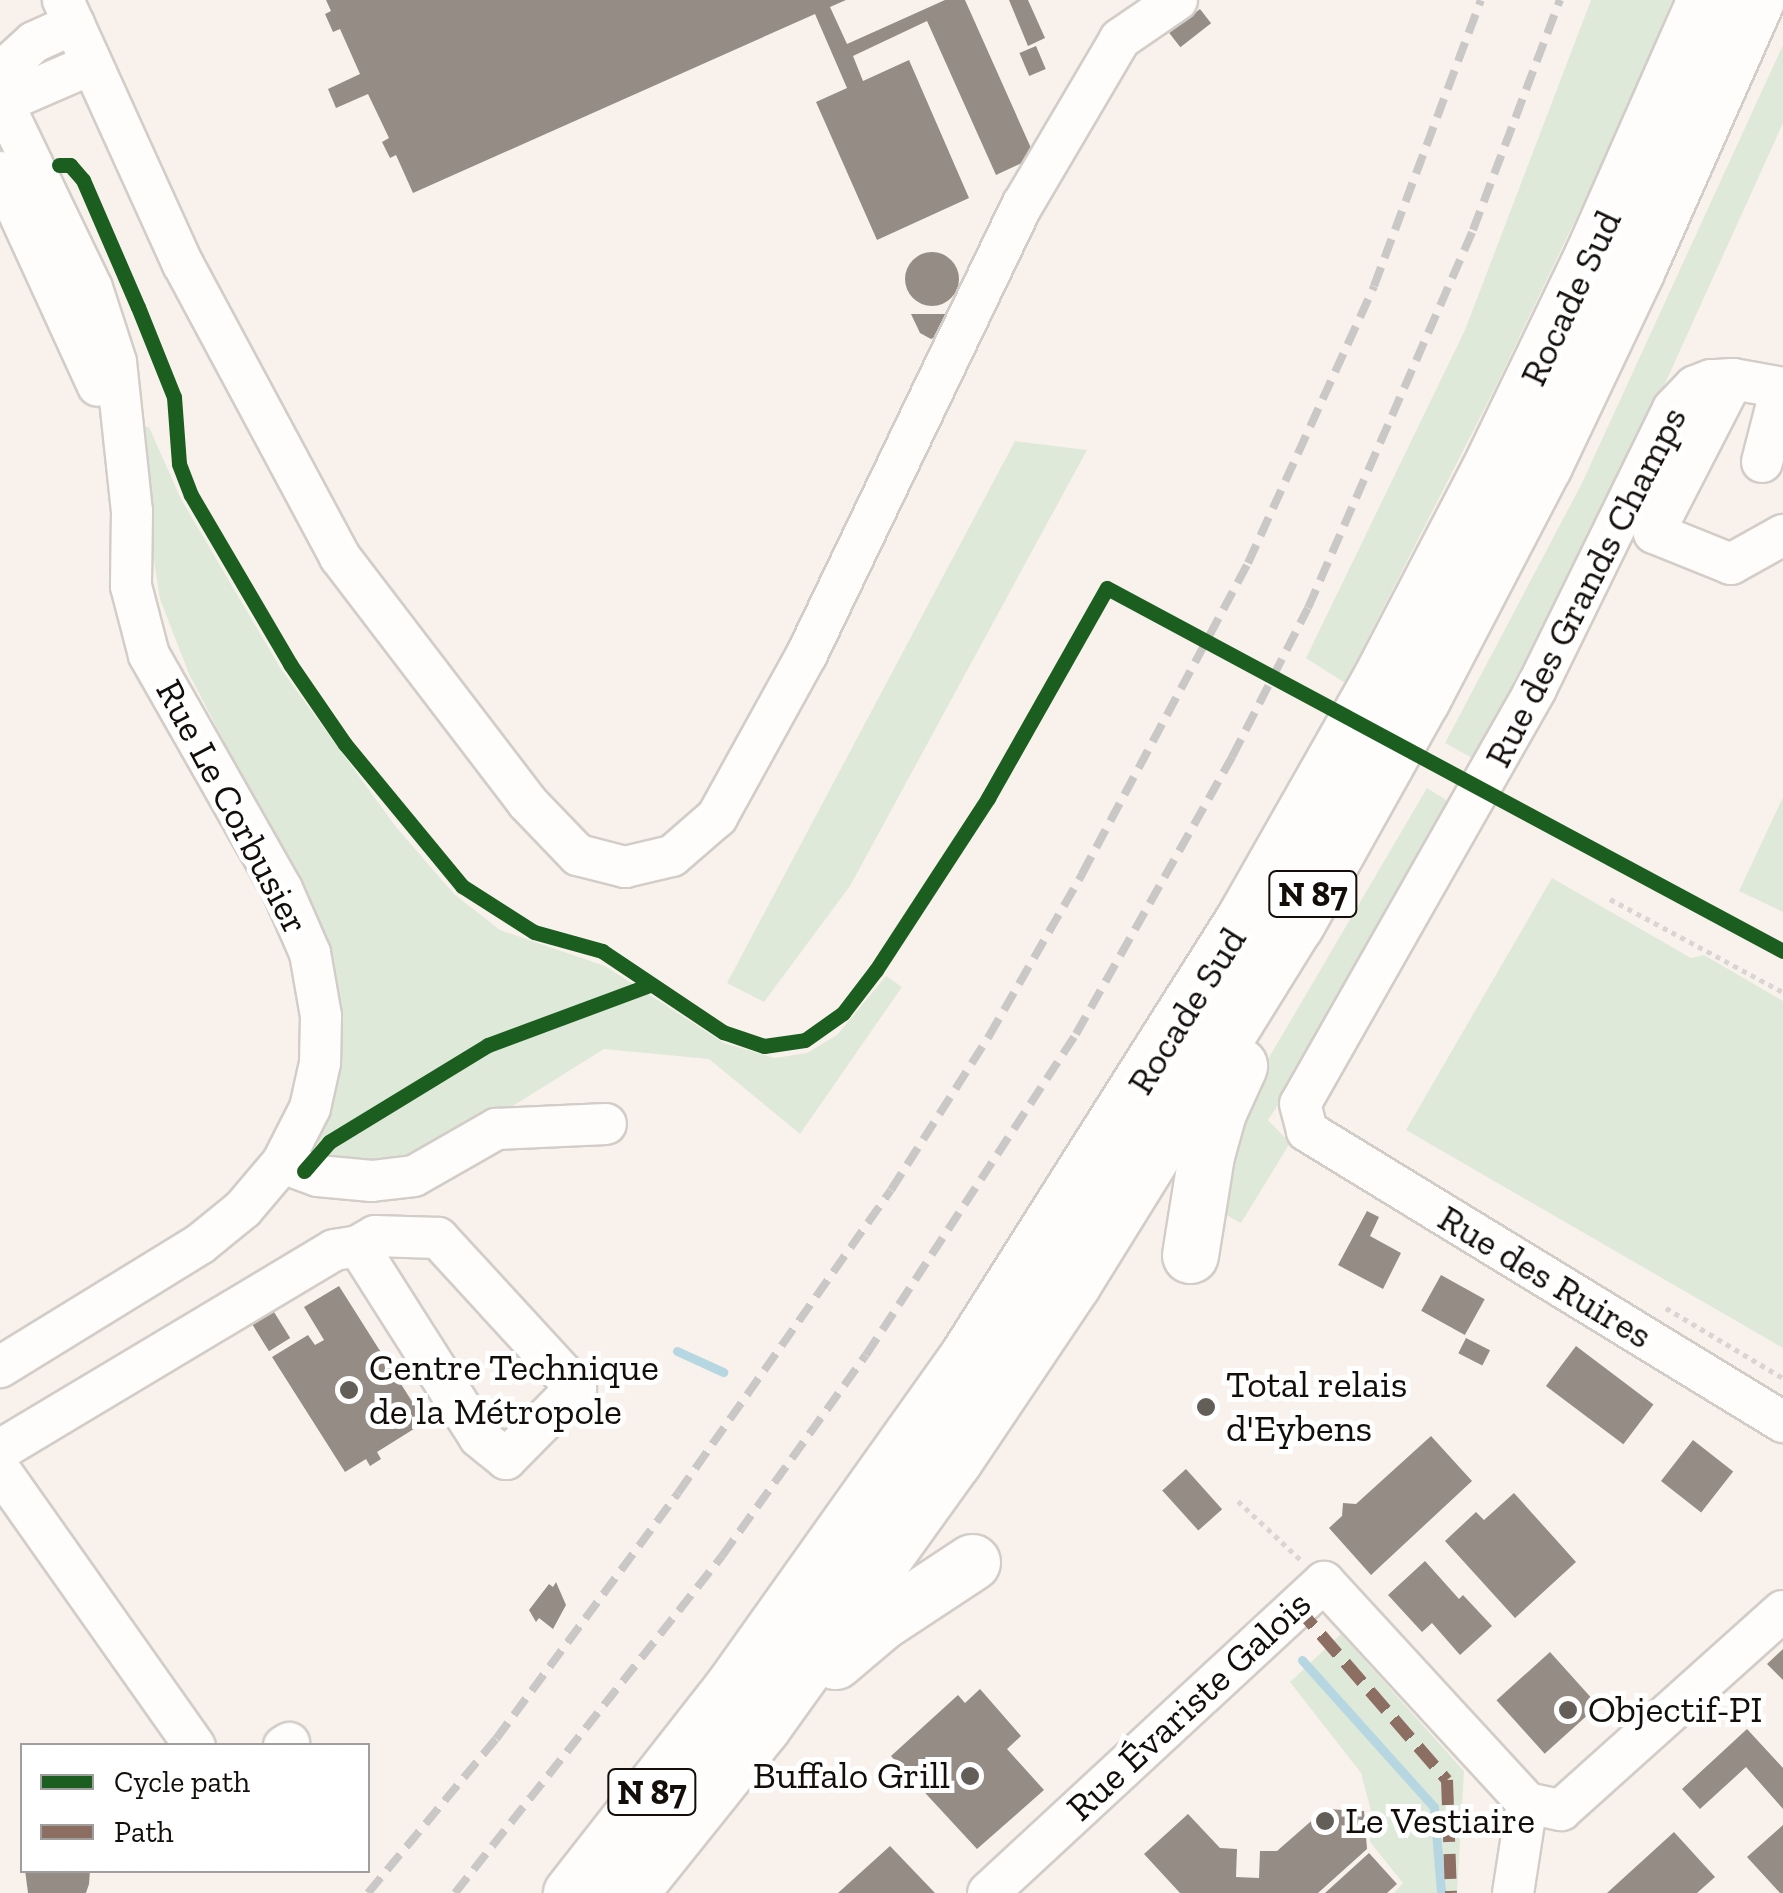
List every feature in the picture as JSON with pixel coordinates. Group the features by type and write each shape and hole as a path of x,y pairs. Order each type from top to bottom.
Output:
{"highway":[{"name":"Rocade Sud","path":"571,1893 746,1708 932,1490 1073,1284 1251,999 1422,699 1587,377 1756,0"},
{"name":"Rocade Sud","path":"629,1893 1164,1050 1311,803 1488,472 1592,256 1704,2"},
{"name":"N 87","path":"1190,1255 1218,1112 1422,699"},
{"path":"542,1893 746,1708 860,1638 972,1562"}],"street":[{"path":"124,456 123,414 110,344 92,288 4,101 17,40 68,12 210,317 340,558 527,802 578,854 625,867 672,856 716,817 806,654 1023,204 1120,39 1177,0"},
{"path":"4,101 92,64"},
{"path":"0,172 89,362 124,456"},
{"path":"1733,379 1654,532 1731,564 1783,535"},
{"name":"Rue des Grands Champs","path":"1307,1131 1300,1119 1300,1104 1517,724 1673,409 1695,386 1733,379 1782,388"},
{"path":"1762,462 1782,388"},
{"name":"Rue Le Corbusier","path":"0,1367 200,1244 243,1209 282,1163 310,1108 320,1063 321,1016 310,953 282,889 150,654 131,586 132,511 124,456"},
{"path":"282,1163 318,1176 372,1181 414,1176 496,1129 606,1124"},
{"name":"Rue des Ruires","path":"1307,1131 1783,1422"},
{"path":"0,1450 334,1250 358,1246 374,1236 438,1238 576,1388 506,1459 479,1437 358,1246"},
{"path":"0,1470 193,1743"},
{"name":"Rue Évariste Galois","path":"988,1893 1324,1582 1528,1803"},
{"path":"1512,1893 1528,1803 1561,1810 1775,1620"}],"path":[{"path":"1610,899 1783,992"},
{"path":"1238,1501 1324,1582"}],"green space":[{"path":"1591,0 1672,0 1634,97 1495,388 1345,683 1306,658 1465,330"},
{"path":"1783,45 1783,123 1668,377 1483,764 1445,743 1582,483"},
{"path":"133,426 149,427 181,499 281,669 396,827 454,894 500,930 605,966 724,1043 775,1058 807,1053 837,1035 886,976 902,987 800,1134 709,1059 604,1049 447,1147 362,1167 322,1162 317,1135 311,909 189,674 160,599"},
{"path":"1015,441 1087,450 850,886 764,1002 727,983"},
{"path":"1427,788 1454,805 1339,1013 1268,1120 1290,1143 1241,1223 1211,1207 1264,1066"},
{"path":"1783,797 1783,912 1739,891"},
{"path":"1552,878 1691,958 1704,955 1783,1001 1783,1348 1406,1130"},
{"path":"1341,1634 1464,1771 1457,1893 1394,1893 1403,1883 1370,1842 1371,1811 1361,1773 1290,1682"}],"building":[{"path":"326,0 846,0 830,7 847,44 945,0 965,0 1035,157 996,175 927,21 853,56 863,81 909,60 969,198 877,240 816,102 847,88 815,14 413,193 396,155 390,158 382,142 389,138 368,94 336,108 328,89 360,74 340,29 333,32 325,14 331,11"},
{"path":"1009,0 1028,0 1045,38 1028,46"},
{"path":"1200,9 1211,23 1180,47 1169,33"},
{"path":"1036,46 1046,69 1029,76 1019,53"},
{"path":"932,252 951,260 959,279 951,298 932,306 913,298 905,279 913,260"},
{"path":"911,314 953,314 944,333 931,339 920,333"},
{"path":"1367,1211 1379,1217 1370,1236 1401,1253 1383,1289 1338,1265"},
{"path":"1441,1275 1485,1299 1465,1335 1421,1311"},
{"name":"Centre Technique de la Métropole","path":"339,1286 425,1422 377,1452 381,1459 370,1466 366,1459 345,1472 272,1357 308,1335 315,1345 324,1340 304,1307"},
{"path":"269,1304 290,1338 269,1351 248,1317"},
{"path":"1466,1338 1490,1350 1482,1365 1458,1353"},
{"path":"1576,1346 1653,1404 1623,1444 1546,1386"},
{"path":"1431,1436 1472,1481 1371,1575 1329,1528 1342,1516 1343,1503 1356,1504"},
{"path":"1693,1440 1733,1471 1701,1512 1661,1481"},
{"path":"1186,1469 1222,1509 1198,1531 1162,1490"},
{"path":"1514,1493 1576,1562 1515,1618 1445,1541 1476,1512 1484,1520"},
{"path":"1425,1561 1459,1599 1463,1595 1492,1626 1460,1655 1432,1623 1422,1632 1388,1595"},
{"path":"556,1582 566,1605 553,1629 539,1618 536,1622 529,1610 549,1584 553,1587"},
{"path":"1783,1649 1783,1680 1767,1664"},
{"path":"1550,1652 1598,1706 1545,1754 1496,1700"},
{"name":"Buffalo Grill","path":"980,1689 1021,1736 1007,1749 1044,1790 977,1849 891,1756 958,1695 965,1703"},
{"path":"1747,1729 1783,1768 1783,1809 1746,1767 1700,1809 1682,1789"},
{"path":"1325,1809 1364,1811 1367,1849 1318,1893 1180,1893 1144,1854 1188,1814 1220,1848 1237,1849 1236,1877 1259,1878 1260,1851 1277,1851"},
{"path":"1783,1825 1783,1893 1780,1893 1747,1857"},
{"path":"1674,1832 1715,1877 1697,1893 1607,1893"},
{"path":"890,1846 935,1893 838,1893"},
{"path":"1369,1853 1397,1884 1387,1893 1325,1893"},
{"path":"25,1873 90,1873 86,1893 28,1893"}],"waterway":[{"path":"677,1351 723,1372"},
{"path":"1302,1660 1434,1807 1441,1893"}],"railway":[{"path":"368,1893 496,1739 678,1493 891,1190 989,1036 1082,874 1248,563 1374,286 1481,0"},
{"path":"455,1893 722,1556 866,1355 1076,1034 1232,757 1308,608 1473,230 1560,0"}],"marked path":[{"path":"1297,1607 1447,1780 1451,1893"}],"cycle path":[{"path":"59,165 70,165 83,180 138,307 174,397 179,464 191,495 290,664 345,744 462,886 534,932 602,951 723,1032 764,1046 805,1040 843,1013 876,970 988,798 1107,588 1783,951"},
{"path":"304,1171 329,1142 488,1045 649,985"}],"place":[{"name":"Centre Technique de la Métropole","path":"349,1390"},
{"name":"Total relais d'Eybens","path":"1206,1407"},
{"name":"Objectif-PI","path":"1568,1710"},
{"name":"Buffalo Grill","path":"970,1776"},
{"name":"Le Vestiaire","path":"1325,1821"}]}
